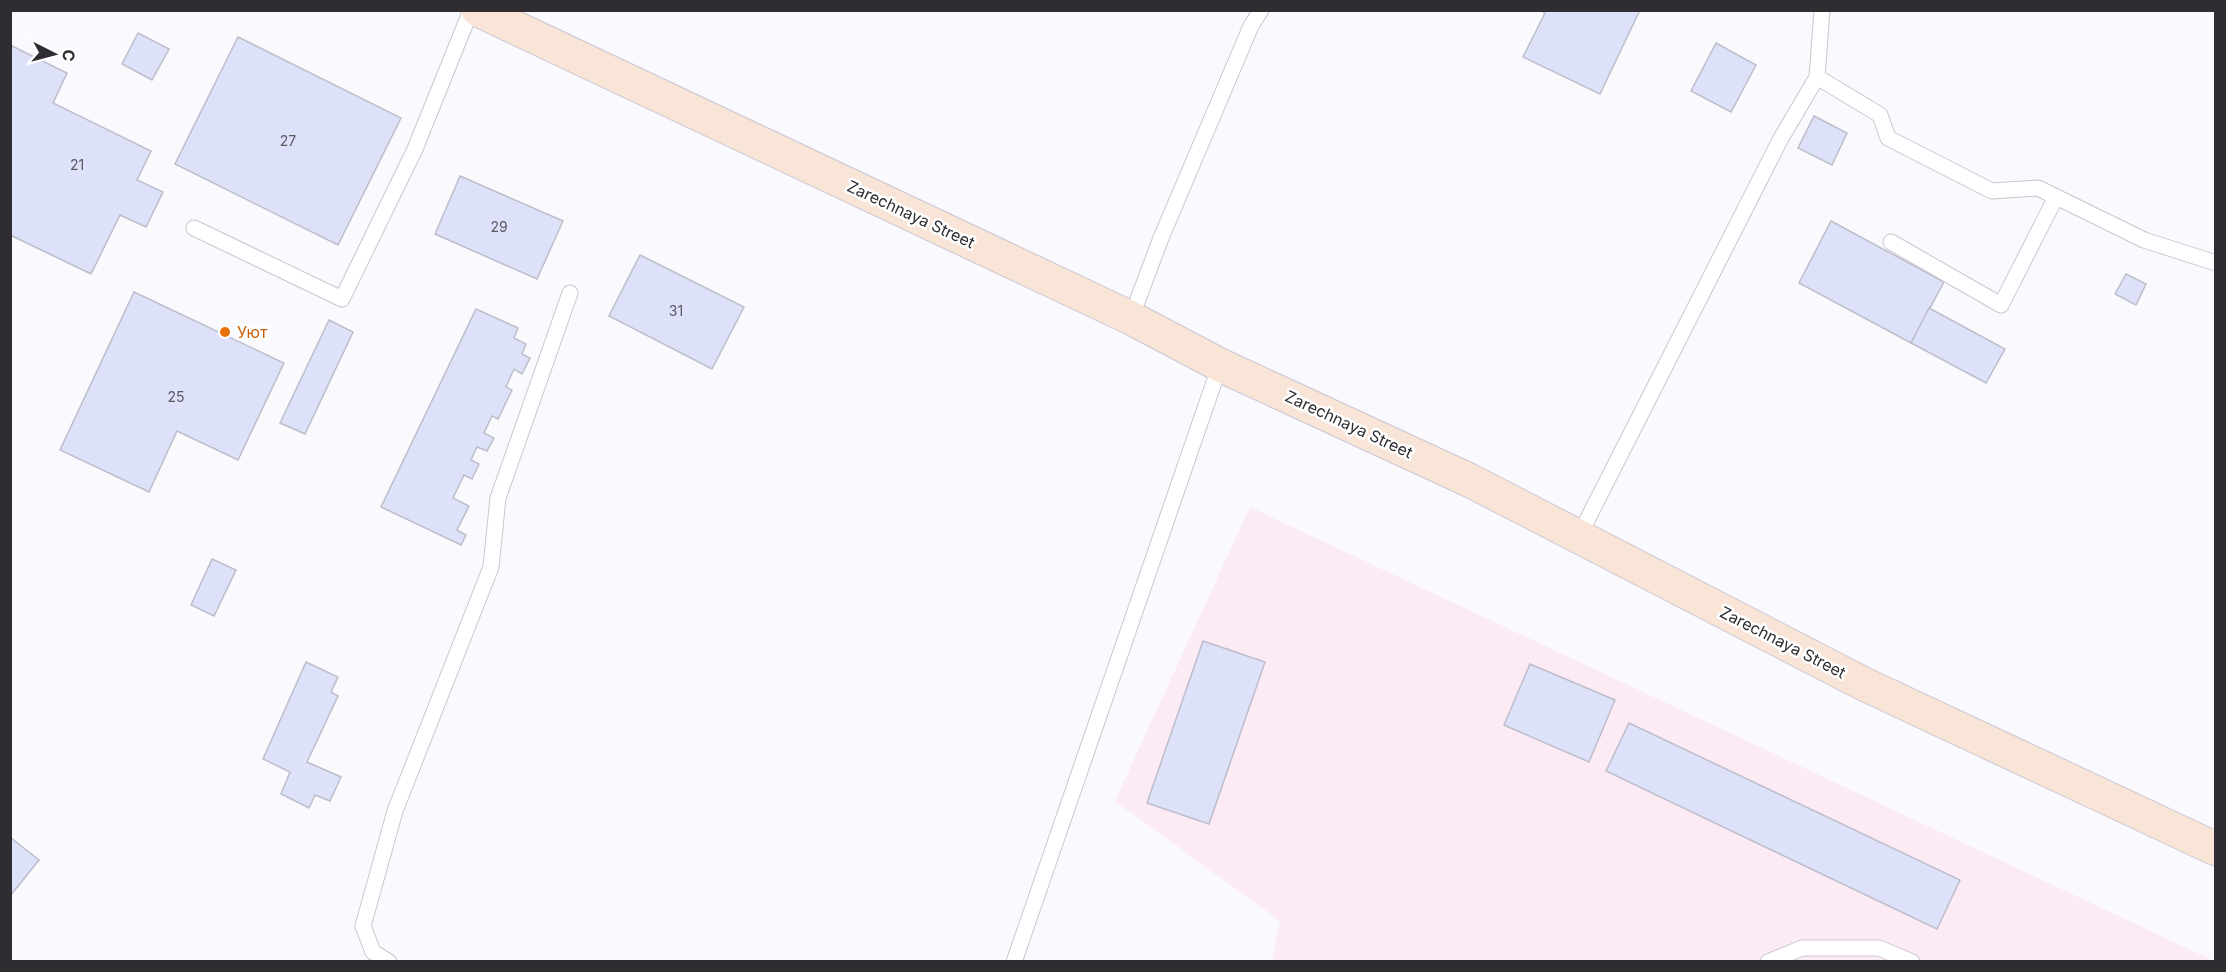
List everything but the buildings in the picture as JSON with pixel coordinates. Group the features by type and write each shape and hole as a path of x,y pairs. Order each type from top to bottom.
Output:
{"street":[{"name":"Zarechnaya Street","path":"477,10 1131,318 1220,365 1471,481 1864,684 2216,849"}],"lane":[{"path":"194,228 342,299 415,149 471,10"},
{"path":"1131,318 1251,26 1261,10"},
{"path":"1578,538 1780,140 1817,77 1822,10"},
{"path":"1817,77 1880,115 1888,138 1992,191 2038,188 2144,240 2216,263"},
{"path":"1891,242 2001,305 2056,197"},
{"path":"389,962 373,952 363,926 395,811 491,567 498,498 570,293"},
{"path":"1014,962 1220,365"},
{"path":"1768,962 1802,948 1879,948 1912,962"}],"shaded area":[{"path":"1250,507 2214,961 1272,961 1280,921 1115,801"}],"place":[{"name":"Уют","path":"225,332"}]}
